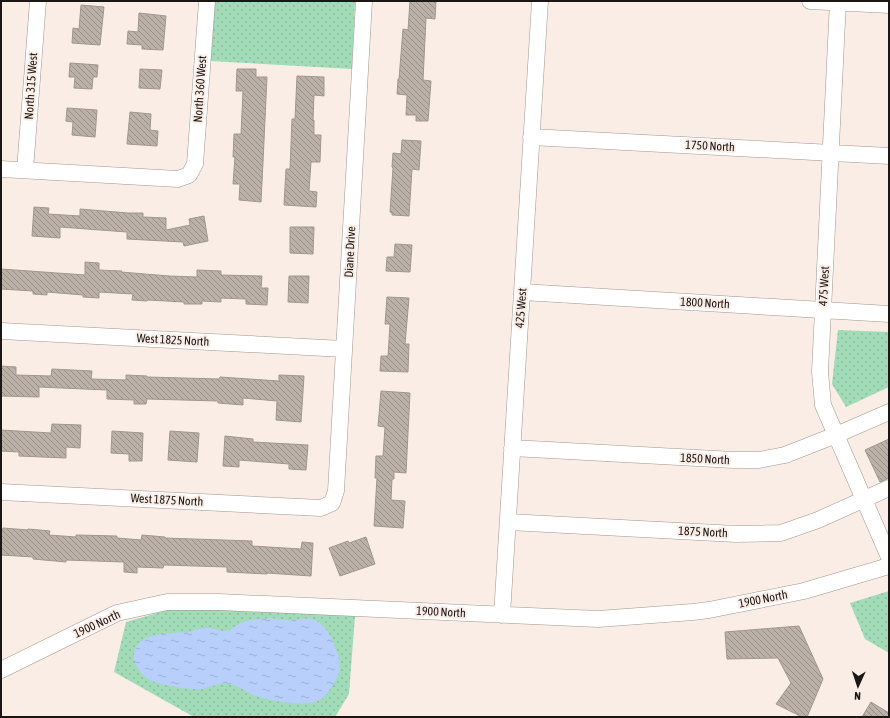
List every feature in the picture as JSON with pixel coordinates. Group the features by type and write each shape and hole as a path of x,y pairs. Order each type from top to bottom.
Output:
{"street":[{"name":"North 315 West","path":"25,170 38,1"},
{"name":"North 360 West","path":"25,170 178,179 189,175 195,164 207,1"},
{"name":"Diane Drive","path":"332,503 336,491 364,1"},
{"name":"425 West","path":"502,615 540,1"},
{"path":"810,1 889,5"},
{"name":"475 West","path":"838,2 820,372 823,405 889,557"},
{"name":"1750 North","path":"531,137 889,156"},
{"path":"1,169 25,170"},
{"name":"1800 North","path":"522,292 889,314"},
{"name":"West 1825 North","path":"1,331 344,349"},
{"name":"1850 North","path":"512,448 734,460 759,460 785,455 889,412"},
{"name":"1875 North","path":"508,522 736,534 780,532 818,520 889,488"},
{"name":"West 1875 North","path":"1,492 321,508 332,503"},
{"name":"1900 North","path":"1,670 118,613 167,602 219,602 598,619 709,610 804,590 889,566"}],"green space":[{"path":"214,1 355,1 352,69 210,61"},
{"path":"838,330 889,332 889,387 846,407 832,384"},
{"path":"889,591 889,653 865,639 850,603"},
{"path":"221,608 355,616 349,694 335,717 194,717 114,672 126,622 171,609"}],"water":[{"path":"270,618 291,620 312,619 320,623 328,632 338,654 340,669 335,683 327,694 320,700 311,703 276,701 253,695 241,688 225,684 218,684 201,689 174,687 148,679 140,672 134,660 136,647 141,641 148,637 188,632 203,628 227,631 246,621"}],"building":[{"path":"410,1 436,1 435,19 426,18 423,80 431,81 428,121 416,121 416,115 406,115 407,95 397,94 403,29 408,30"},
{"path":"81,5 104,7 100,45 72,43 73,28 79,29"},
{"path":"139,13 166,16 163,50 142,49 142,45 127,44 128,31 138,32"},
{"path":"70,63 98,65 97,77 93,77 92,89 74,88 75,77 69,77"},
{"path":"140,69 162,70 160,89 139,88"},
{"path":"237,69 256,69 256,77 267,77 261,202 239,200 240,184 233,184 235,157 233,157 234,134 241,134 243,91 236,91"},
{"path":"297,76 324,77 324,96 314,95 314,135 321,135 320,162 311,162 309,191 317,192 316,207 284,205 286,169 290,169 292,119 295,119"},
{"path":"67,108 97,110 95,137 72,135 73,122 66,121"},
{"path":"130,112 151,114 150,130 158,131 157,146 127,144"},
{"path":"402,140 421,141 419,170 412,169 409,216 392,215 390,212 393,153 401,154"},
{"path":"34,207 49,208 48,214 80,216 80,209 143,213 143,217 166,218 166,230 190,225 189,219 204,216 208,241 184,246 183,242 127,239 127,232 60,227 60,238 32,236"},
{"path":"290,227 314,227 313,254 290,253"},
{"path":"395,244 412,245 410,272 386,271 387,257 394,257"},
{"path":"85,262 99,263 99,270 169,276 197,277 197,270 221,271 221,275 262,276 261,288 268,288 267,305 246,304 246,299 221,298 221,302 202,301 202,304 184,304 184,302 132,300 133,294 99,292 99,298 47,292 47,295 33,294 33,291 1,289 1,269 85,275"},
{"path":"289,276 309,276 308,303 288,302"},
{"path":"387,297 409,298 405,344 409,344 408,372 380,371 381,356 388,356 390,324 385,324"},
{"path":"1,366 16,367 16,375 51,376 52,369 92,371 91,379 126,380 126,375 219,379 220,377 279,381 279,375 304,376 301,422 276,420 277,401 243,398 243,405 218,403 218,401 147,399 146,404 134,404 134,400 107,399 107,390 39,387 39,397 1,396"},
{"path":"381,391 410,393 406,473 394,472 394,479 392,479 391,500 405,501 403,528 374,526 377,478 375,478 376,456 383,456 385,427 378,426"},
{"path":"52,424 81,425 80,448 66,447 66,458 19,456 19,452 1,451 1,430 51,433"},
{"path":"112,431 143,433 142,461 129,461 129,454 111,453"},
{"path":"170,431 199,433 197,462 168,460"},
{"path":"225,436 253,439 253,442 308,445 306,470 289,469 289,464 239,460 239,467 223,466"},
{"path":"889,439 889,478 880,482 865,450"},
{"path":"3,528 50,531 49,535 76,537 76,535 117,536 117,538 141,540 142,535 165,538 252,541 252,546 301,549 302,542 313,543 311,576 227,572 227,567 164,565 163,568 137,567 137,573 124,572 124,562 66,560 66,562 33,559 33,557 1,555 1,532"},
{"path":"366,537 375,564 340,576 329,548 348,541 349,543"},
{"path":"799,626 823,679 807,717 802,717 776,704 791,683 778,658 727,659 725,632"},
{"path":"871,702 889,713 889,717 862,717"}]}
